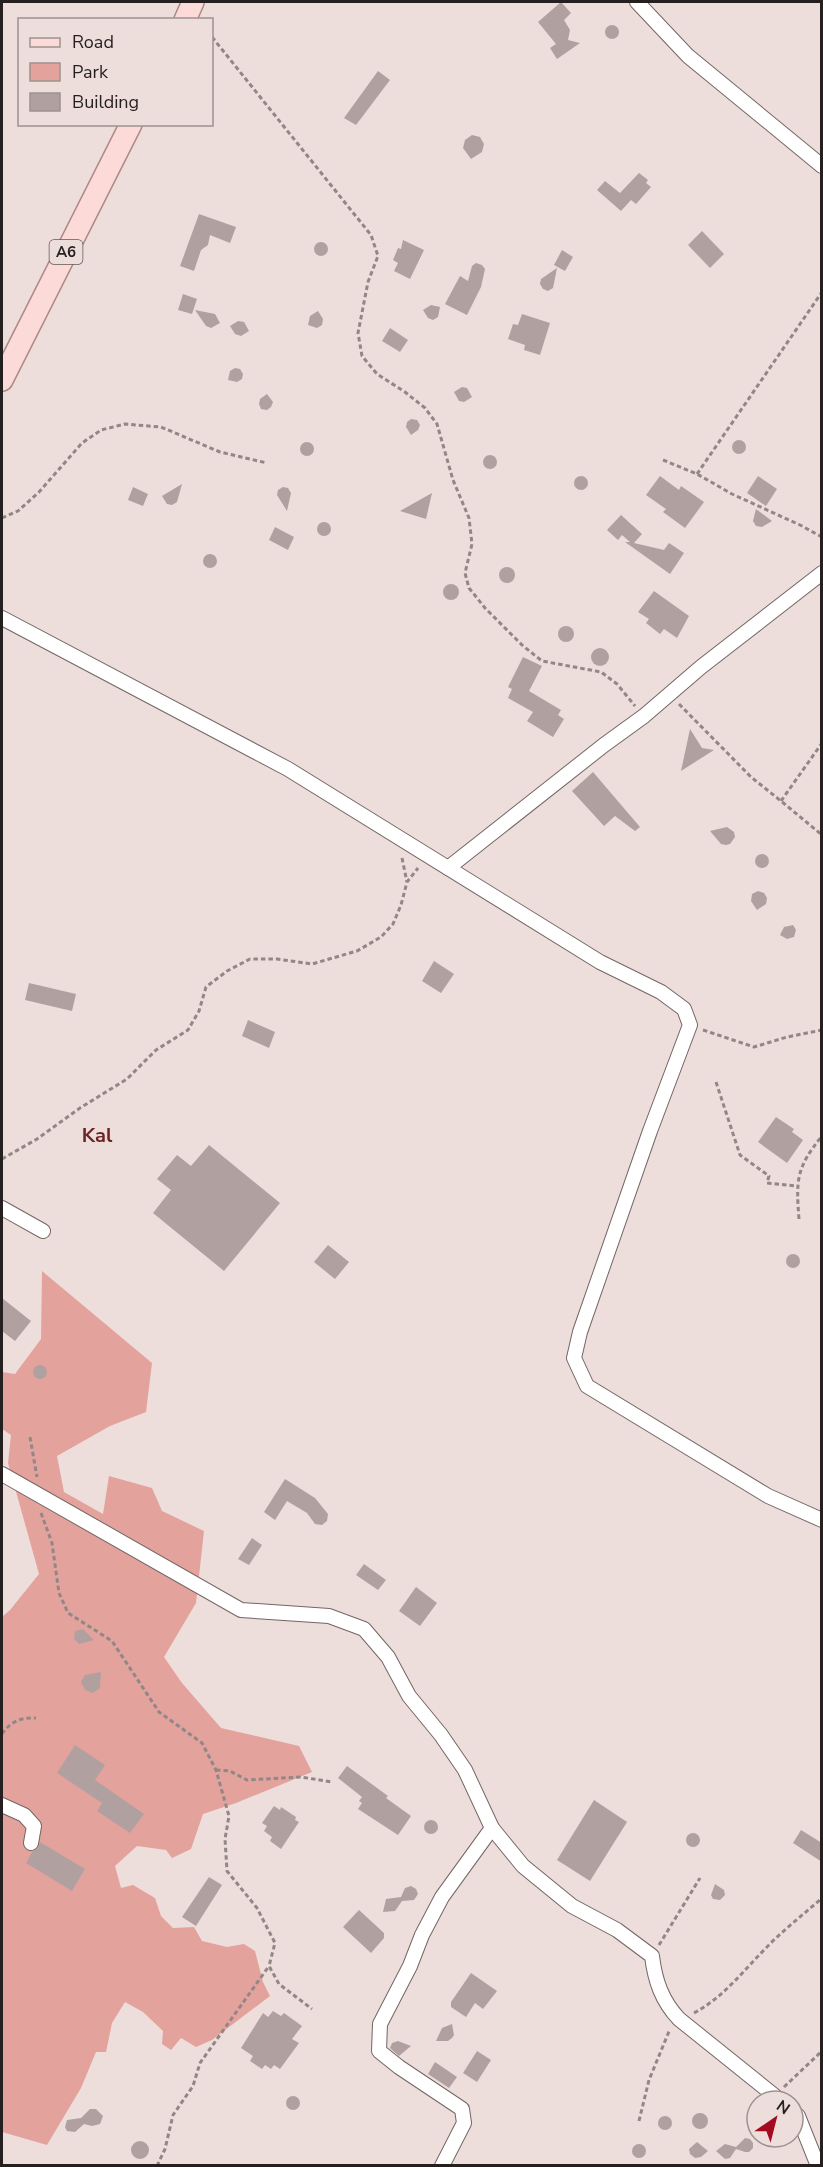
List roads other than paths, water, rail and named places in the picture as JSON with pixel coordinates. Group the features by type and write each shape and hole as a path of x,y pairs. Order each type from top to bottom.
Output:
{"main road":[{"path":"186,18 194,2"},
{"name":"A6","path":"2,380 130,126"}],"street":[{"path":"637,2 688,56 822,166"},
{"path":"448,868 644,716 806,583 822,573"},
{"path":"3,615 261,754 600,962 661,992 684,1009 690,1025 650,1131 580,1332 574,1358 587,1386 768,1496 822,1520"},
{"path":"2,1208 43,1231"},
{"path":"2,1474 241,1610 329,1616 363,1629 388,1657 409,1696 441,1735 465,1770 492,1828 523,1866 572,1906 617,1930 652,1956 655,1977 667,2006 679,2019 767,2089"},
{"path":"2,1804 24,1815 34,1826 31,1843"},
{"path":"442,2166 464,2123 462,2109 379,2051 380,2024 442,1897 492,1828"},
{"path":"805,2134 818,2166"}],"district":[{"name":"Kal","path":"97,1135"}]}
